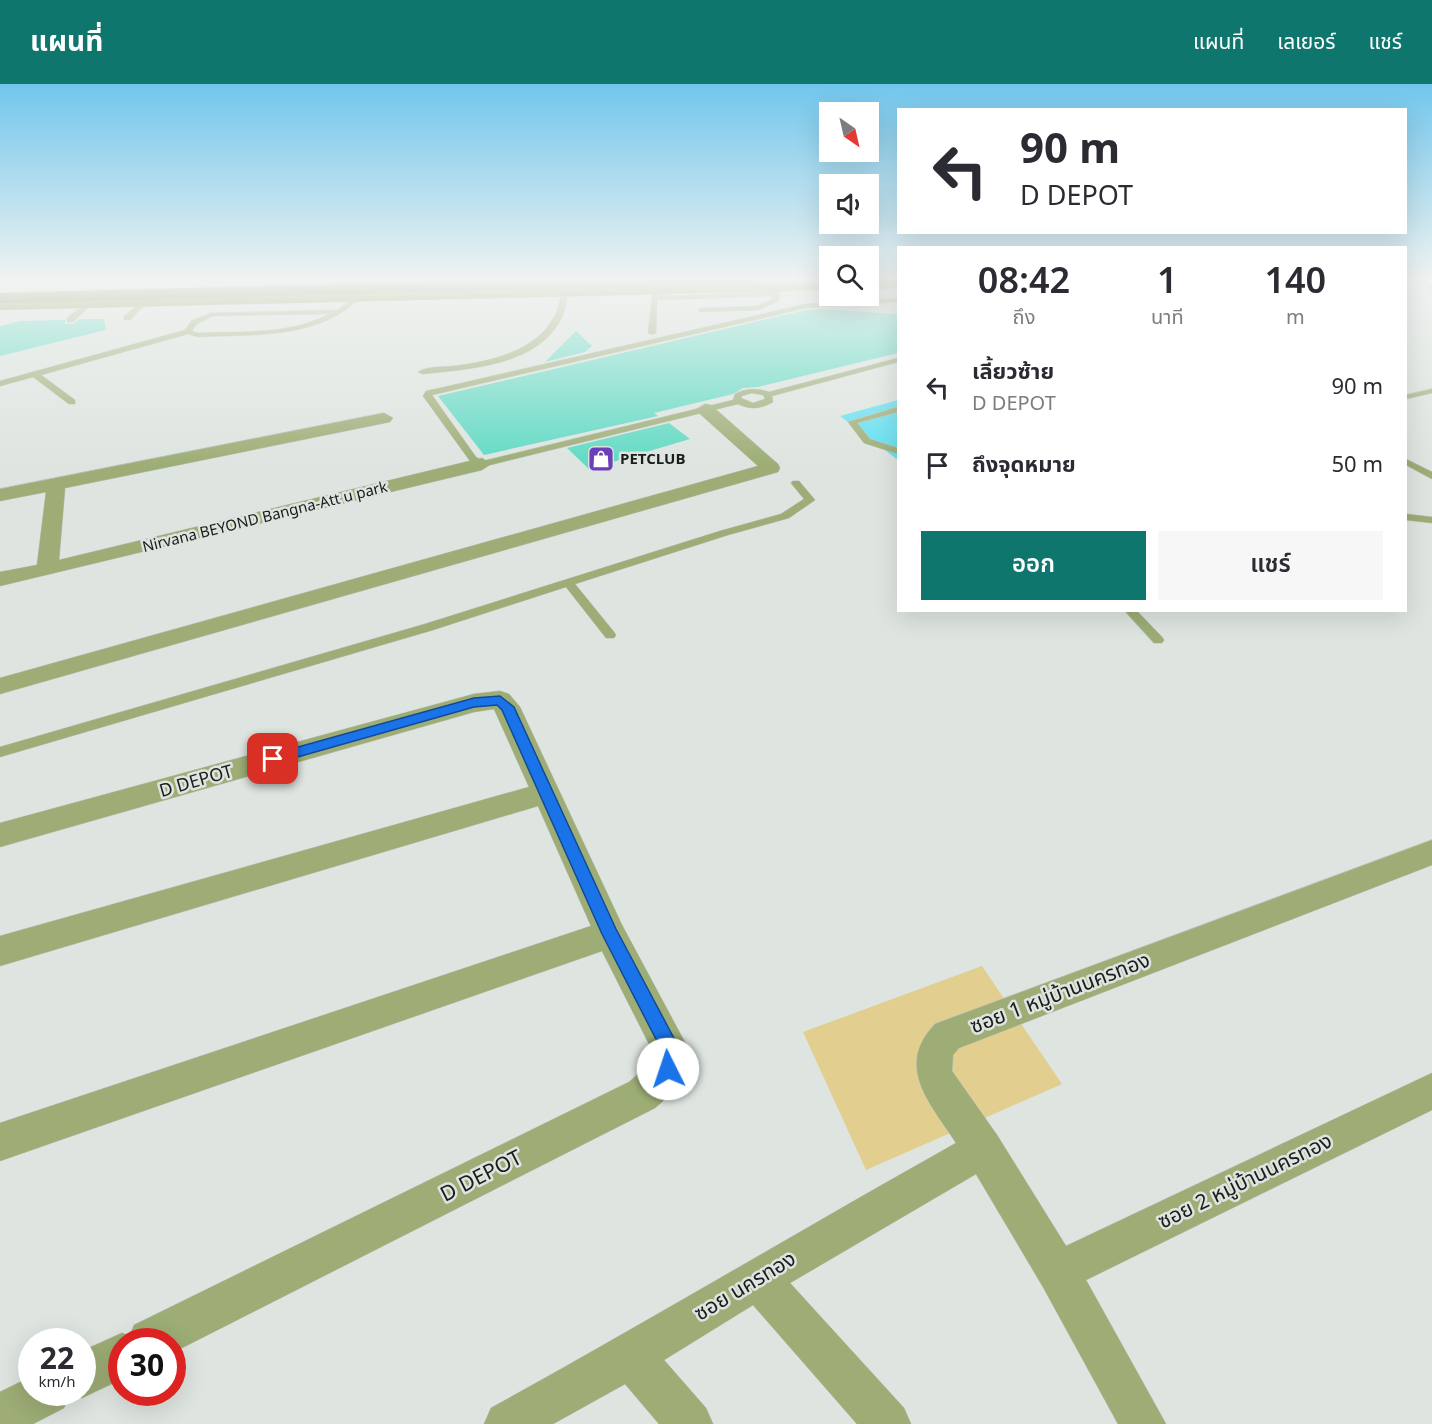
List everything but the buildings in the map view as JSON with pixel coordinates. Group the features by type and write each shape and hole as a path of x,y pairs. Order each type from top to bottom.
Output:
{"street":[{"path":"0,686 771,468 705,409"},
{"path":"0,495 384,418"},
{"name":"Nirvana BEYOND Bangna-Att u park","path":"0,579 482,464"},
{"path":"47,569 56,484"},
{"name":"D DEPOT","path":"0,835 474,702 500,700 507,707 610,934 670,1048 668,1069 659,1085 642,1095 176,1328"},
{"path":"0,951 546,793"},
{"name":"ซอย 1 หมู่บ้านนครทอง","path":"1143,1424 1058,1272 983,1149 934,1076 936,1048 947,1036 1432,852"},
{"path":"0,1142 610,934"},
{"name":"ซอย 2 หมู่บ้านนครทอง","path":"1058,1272 1432,1091"},
{"name":"ซอย นครทอง","path":"507,1424 630,1356 757,1278 983,1149"},
{"path":"757,1278 888,1424"},
{"path":"630,1356 690,1424"},
{"path":"0,1416 20,1406"}],"lane":[{"path":"0,384 157,341"},
{"path":"422,372 474,365 514,355 538,341"},
{"path":"657,341 429,393 428,398 476,462 482,464 739,401 747,405 764,404 770,400 768,395"},
{"path":"739,401 739,394 747,391 768,395 897,360"},
{"path":"34,374 72,402"},
{"path":"1407,397 1432,391"},
{"path":"897,410 852,422 867,441 897,451"},
{"path":"1407,463 1432,476"},
{"path":"0,752 429,627 724,532 785,516 810,500 796,483"},
{"path":"1407,517 1432,520"},
{"path":"568,582 610,635"},
{"path":"1131,612 1158,640"}],"shaded area":[{"path":"982,966 1062,1084 866,1170 803,1032"}],"water":[{"path":"897,400 897,459 840,416"}],"place":[{"name":"PETCLUB","path":"601,459"}],"route":[{"path":"273,759 474,702 500,700 507,707 610,934 670,1048 671,1060 668,1069"}]}
